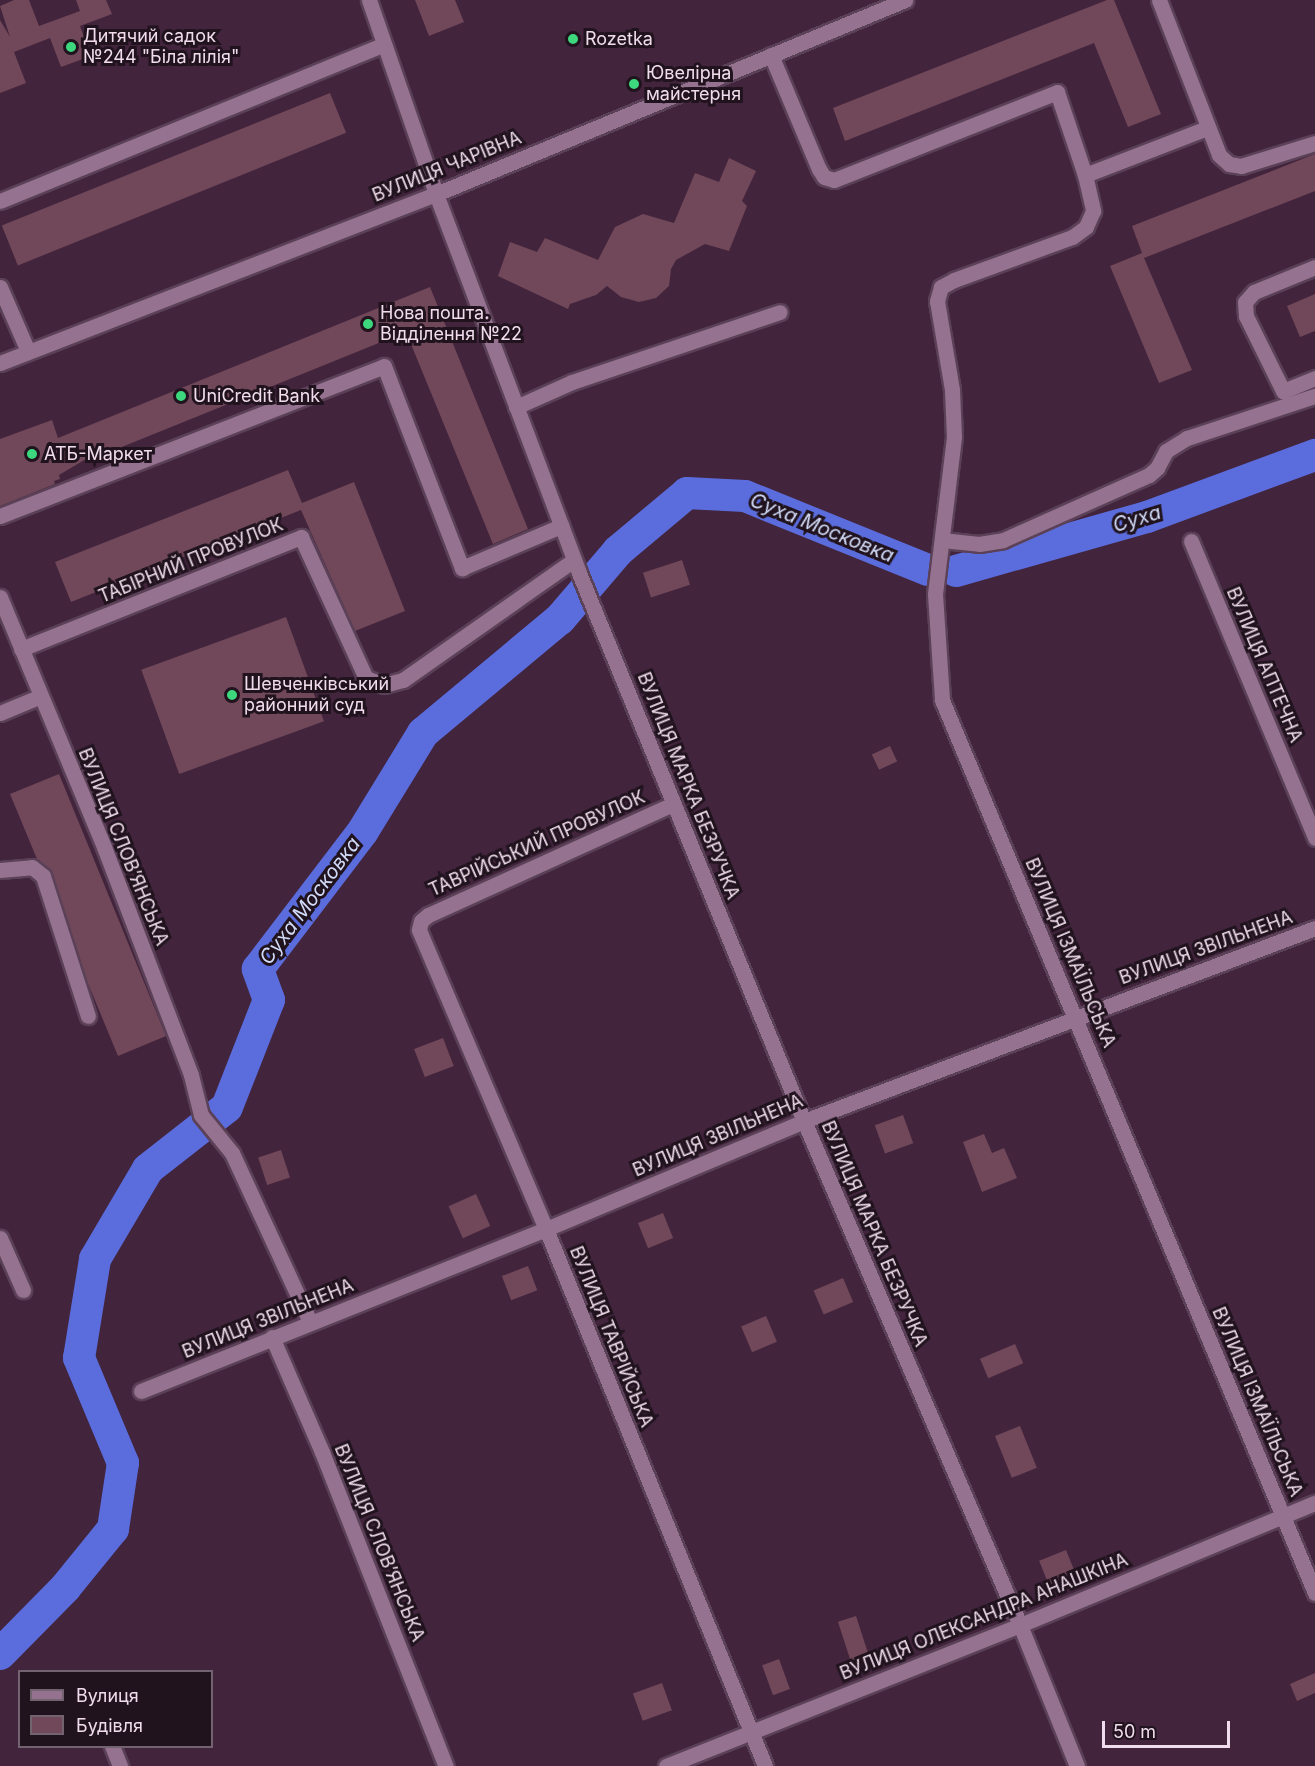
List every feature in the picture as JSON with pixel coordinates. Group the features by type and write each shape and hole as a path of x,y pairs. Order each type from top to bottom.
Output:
{"street":[{"path":"369,0 382,45 436,194 576,566"},
{"name":"ВУЛИЦЯ ЧАРІВНА","path":"0,363 436,194 905,0"},
{"path":"1160,0 1219,155 1229,164 1241,166 1315,143"},
{"path":"0,201 382,45"},
{"path":"771,55 824,177 834,180 1057,92 1085,175 1207,128"},
{"name":"ВУЛИЦЯ ІЗМАЇЛЬСЬКА","path":"1085,175 1094,212 1086,227 1072,237 954,280 942,288 937,301 952,390 954,437 934,594 942,700 1315,1593"},
{"path":"1285,398 1246,316 1245,302 1254,292 1315,267"},
{"path":"0,288 28,351"},
{"path":"516,407 572,382 780,312"},
{"path":"0,516 384,366 462,568 561,526"},
{"path":"942,540 979,544 1003,540 1149,475 1157,468 1166,452 1187,438 1285,398 1315,378"},
{"path":"1285,398 1315,396"},
{"name":"ТАБІРНИЙ ПРОВУЛОК","path":"21,649 301,537 366,678 384,685 403,680 576,566"},
{"name":"ВУЛИЦЯ АПТЕЧНА","path":"1191,541 1315,838"},
{"name":"ВУЛИЦЯ МАРКА БЕЗРУЧКА","path":"576,566 804,1121 1020,1625 1077,1766"},
{"name":"ВУЛИЦЯ СЛОВ’ЯНСЬКА","path":"0,597 104,847 191,1075 201,1115 232,1153 310,1322"},
{"path":"0,713 41,696"},
{"name":"ТАВРІЙСЬКИЙ ПРОВУЛОК","path":"420,924 428,915 673,804"},
{"path":"0,870 32,867 43,876 88,1016"},
{"name":"ВУЛИЦЯ ТАВРІЙСЬКА","path":"420,924 421,933 546,1228 765,1766"},
{"name":"ВУЛИЦЯ ЗВІЛЬНЕНА","path":"141,1391 804,1121 1315,928"},
{"path":"0,1238 23,1290"},
{"name":"ВУЛИЦЯ СЛОВ’ЯНСЬКА","path":"272,1337 322,1452 446,1766"},
{"name":"ВУЛИЦЯ ОЛЕКСАНДРА АНАШКІНА","path":"666,1766 1020,1625 1315,1503"},
{"path":"113,1748 120,1766"}],"building":[{"name":"Дитячий садок №244 \"Біла лілія\"","path":"14,0 29,0 39,26 80,11 76,0 106,0 112,14 80,26 91,56 61,67 50,38 14,52 26,83 0,93 0,20 10,37 0,6"},
{"path":"415,0 455,0 464,22 429,36"},
{"path":"1107,0 1114,0 1161,114 1128,127 1094,43 845,141 833,108"},
{"path":"330,93 346,133 18,265 2,226"},
{"path":"1315,154 1315,191 1144,258 1192,370 1159,383 1110,266 1142,253 1132,226"},
{"path":"729,158 756,171 742,201 747,206 729,251 705,244 676,260 671,269 669,286 656,298 639,302 621,297 607,286 596,295 570,304 568,309 498,276 510,242 537,252 545,238 598,260 615,227 643,214 674,223 695,173 719,182"},
{"path":"430,287 528,529 493,544 406,332 92,459 91,456 59,475 60,479 54,481 55,484 0,506 0,439 52,420 58,438"},
{"path":"1315,294 1315,331 1300,337 1287,306"},
{"path":"288,470 302,503 354,482 405,611 355,631 301,510 71,602 55,562"},
{"path":"682,560 690,585 651,597 643,573"},
{"name":"Шевченківський районний суд","path":"286,617 324,721 179,774 141,670"},
{"path":"890,746 897,761 879,770 872,754"},
{"path":"59,774 166,1036 118,1056 87,981 52,873 37,859 10,794"},
{"path":"443,1038 454,1066 425,1077 414,1049"},
{"path":"903,1115 913,1143 885,1153 875,1125"},
{"path":"984,1134 992,1153 1004,1148 1017,1178 982,1192 963,1142"},
{"path":"281,1150 290,1178 267,1185 258,1157"},
{"path":"476,1194 490,1226 463,1238 449,1206"},
{"path":"663,1213 673,1238 648,1248 638,1223"},
{"path":"528,1266 537,1290 511,1300 502,1276"},
{"path":"843,1278 853,1302 824,1314 814,1291"},
{"path":"766,1316 777,1342 752,1352 741,1327"},
{"path":"1015,1344 1023,1363 988,1378 980,1359"},
{"path":"1020,1426 1037,1468 1012,1478 995,1436"},
{"path":"1066,1550 1076,1575 1049,1586 1039,1561"},
{"path":"856,1616 869,1655 851,1661 838,1622"},
{"path":"779,1659 790,1689 773,1695 762,1665"},
{"path":"1315,1673 1315,1693 1297,1701 1290,1684"},
{"path":"662,1683 672,1710 643,1721 633,1694"}],"waterway":[{"name":"Суха","path":"956,571 1147,517 1315,455"},
{"name":"Суха Московка","path":"0,1654 65,1588 113,1529 123,1463 79,1358 95,1259 148,1169 227,1107 269,1000 258,969 363,831 423,733 560,619 618,551 687,493 745,496 928,570"}],"place":[{"name":"Rozetka","path":"573,39"},
{"name":"Дитячий садок №244 \"Біла лілія\"","path":"71,47"},
{"name":"Ювелірна майстерня","path":"634,84"},
{"name":"Нова пошта. Відділення №22","path":"368,324"},
{"name":"UniCredit Bank","path":"181,396"},
{"name":"АТБ-Маркет","path":"32,454"},
{"name":"Шевченківський районний суд","path":"232,695"}]}
